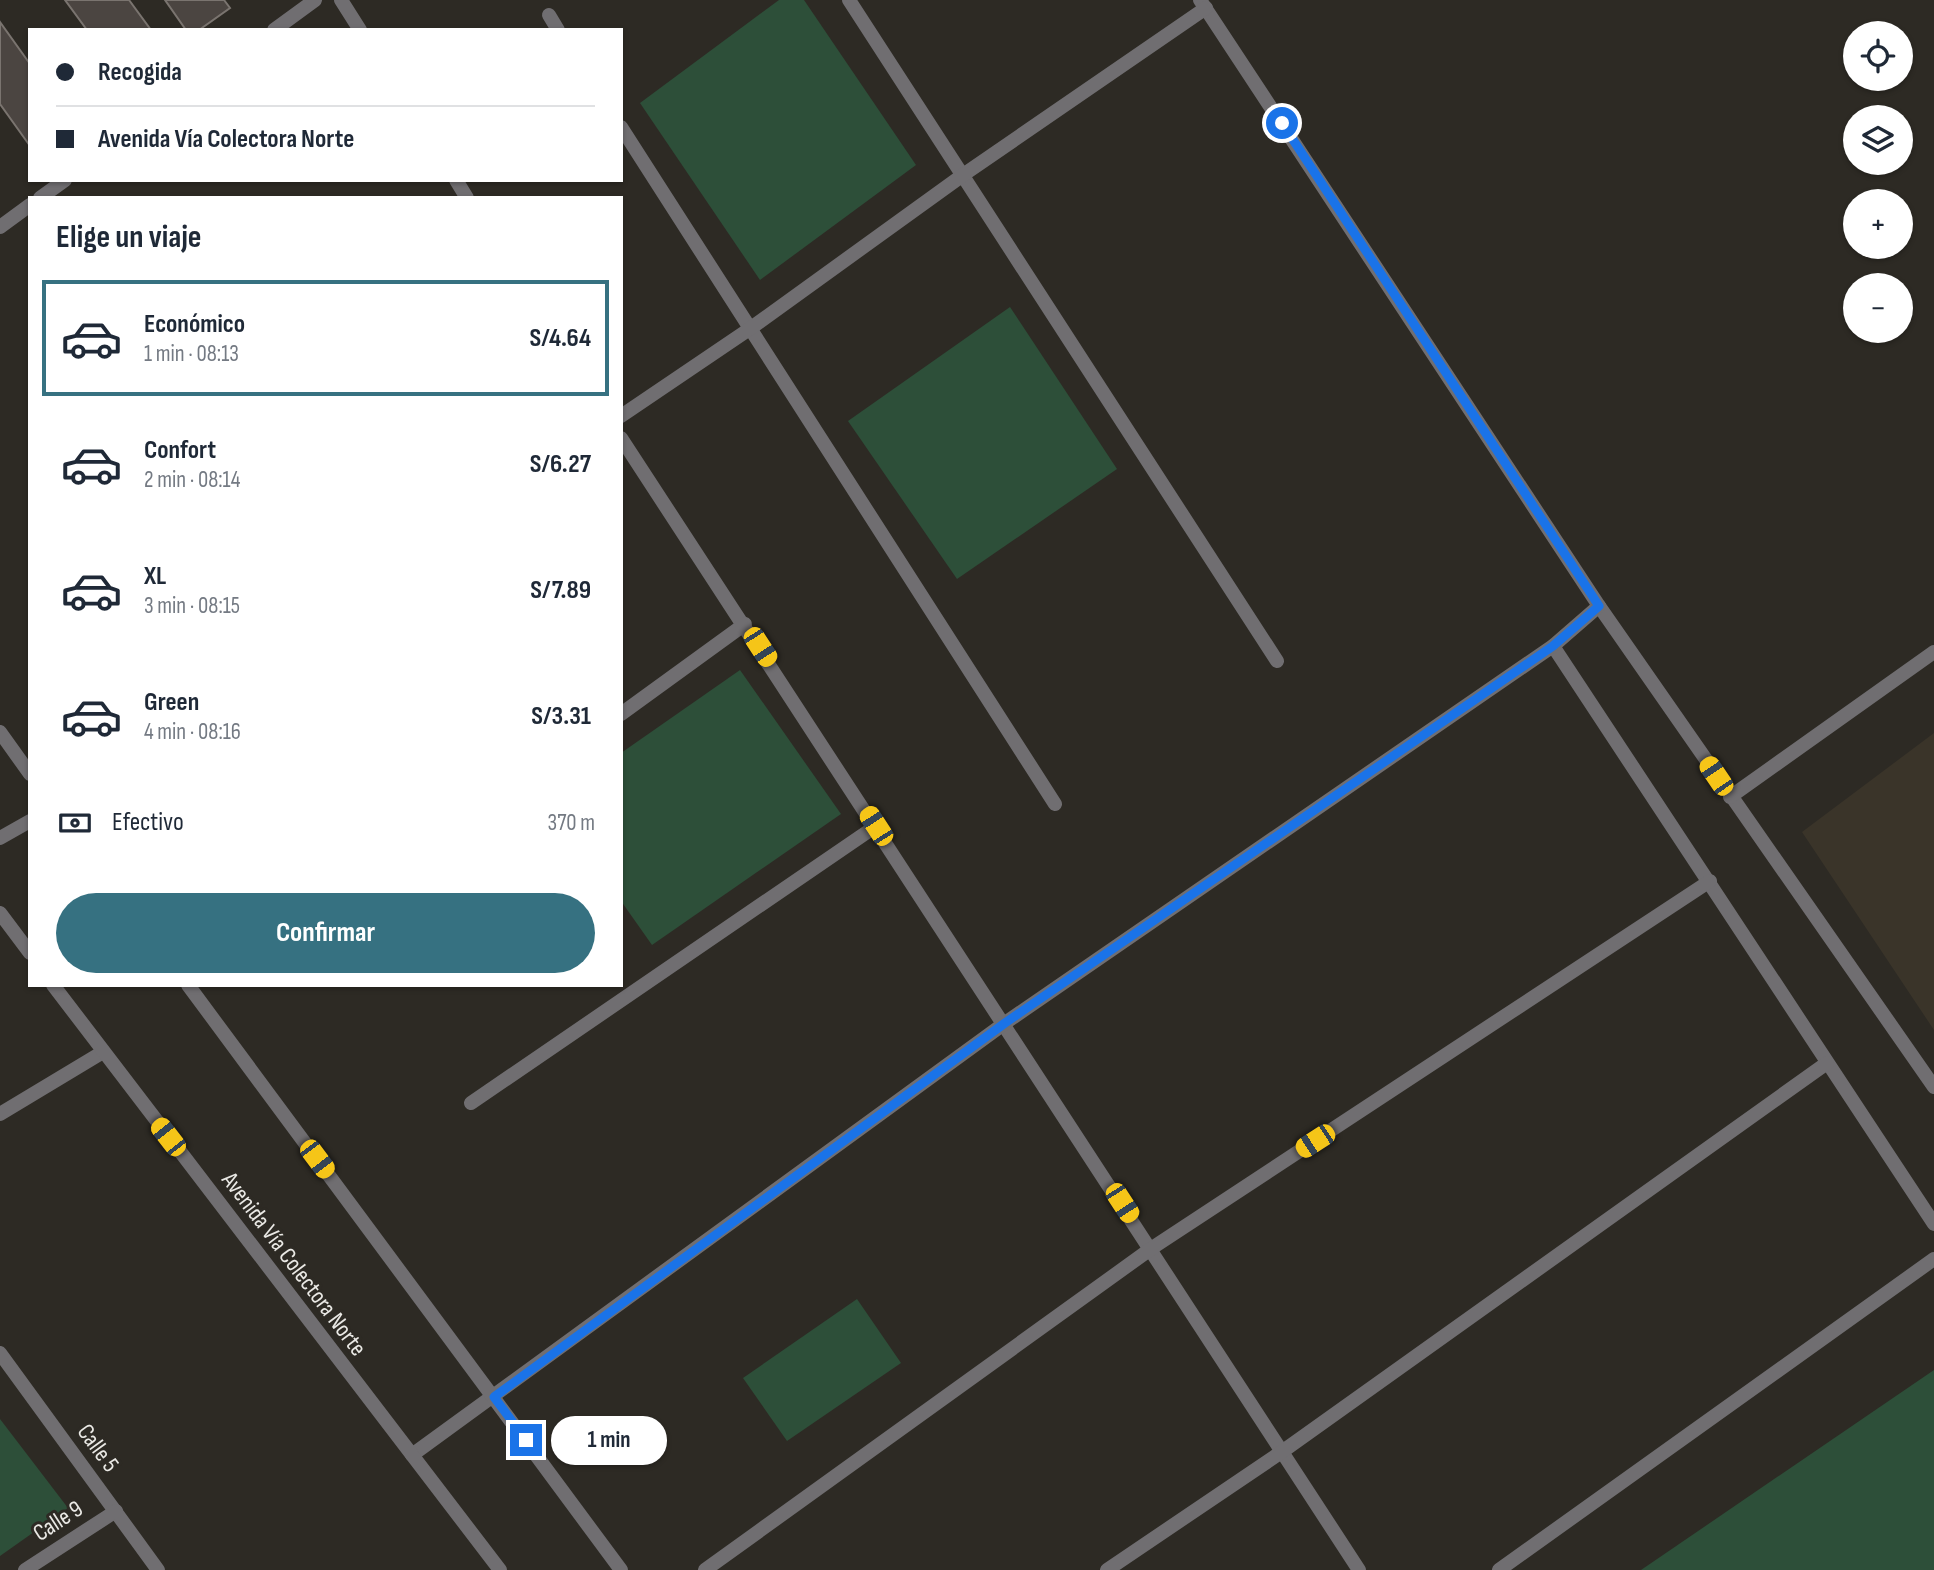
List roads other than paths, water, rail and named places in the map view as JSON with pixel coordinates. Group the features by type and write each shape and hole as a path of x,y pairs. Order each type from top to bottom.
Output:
{"street":[{"path":"277,28 315,0"},
{"path":"341,0 359,28"},
{"path":"849,0 1277,660"},
{"path":"623,415 751,328 1203,4 1599,606 1934,1087"},
{"path":"549,15 557,28"},
{"path":"623,130 1055,804"},
{"path":"43,196 62,182"},
{"path":"0,227 28,206"},
{"path":"623,441 746,624 1359,1570"},
{"path":"412,1455 1005,1023 1553,646 1599,606"},
{"path":"623,713 746,624"},
{"path":"1553,646 1934,1224"},
{"path":"1730,797 1934,652"},
{"path":"1,736 28,771"},
{"path":"0,838 28,822"},
{"path":"471,1104 876,826"},
{"path":"705,1570 1152,1248 1710,881"},
{"path":"0,913 28,950"},
{"name":"Avenida Vía Colectora Norte","path":"54,987 500,1570"},
{"path":"189,987 621,1570"},
{"path":"0,1114 103,1052"},
{"path":"1107,1570 1283,1451 1827,1063"},
{"path":"1499,1570 1934,1259"},
{"name":"Calle 5","path":"0,1353 159,1570"},
{"name":"Calle 9","path":"25,1570 116,1511"}]}
